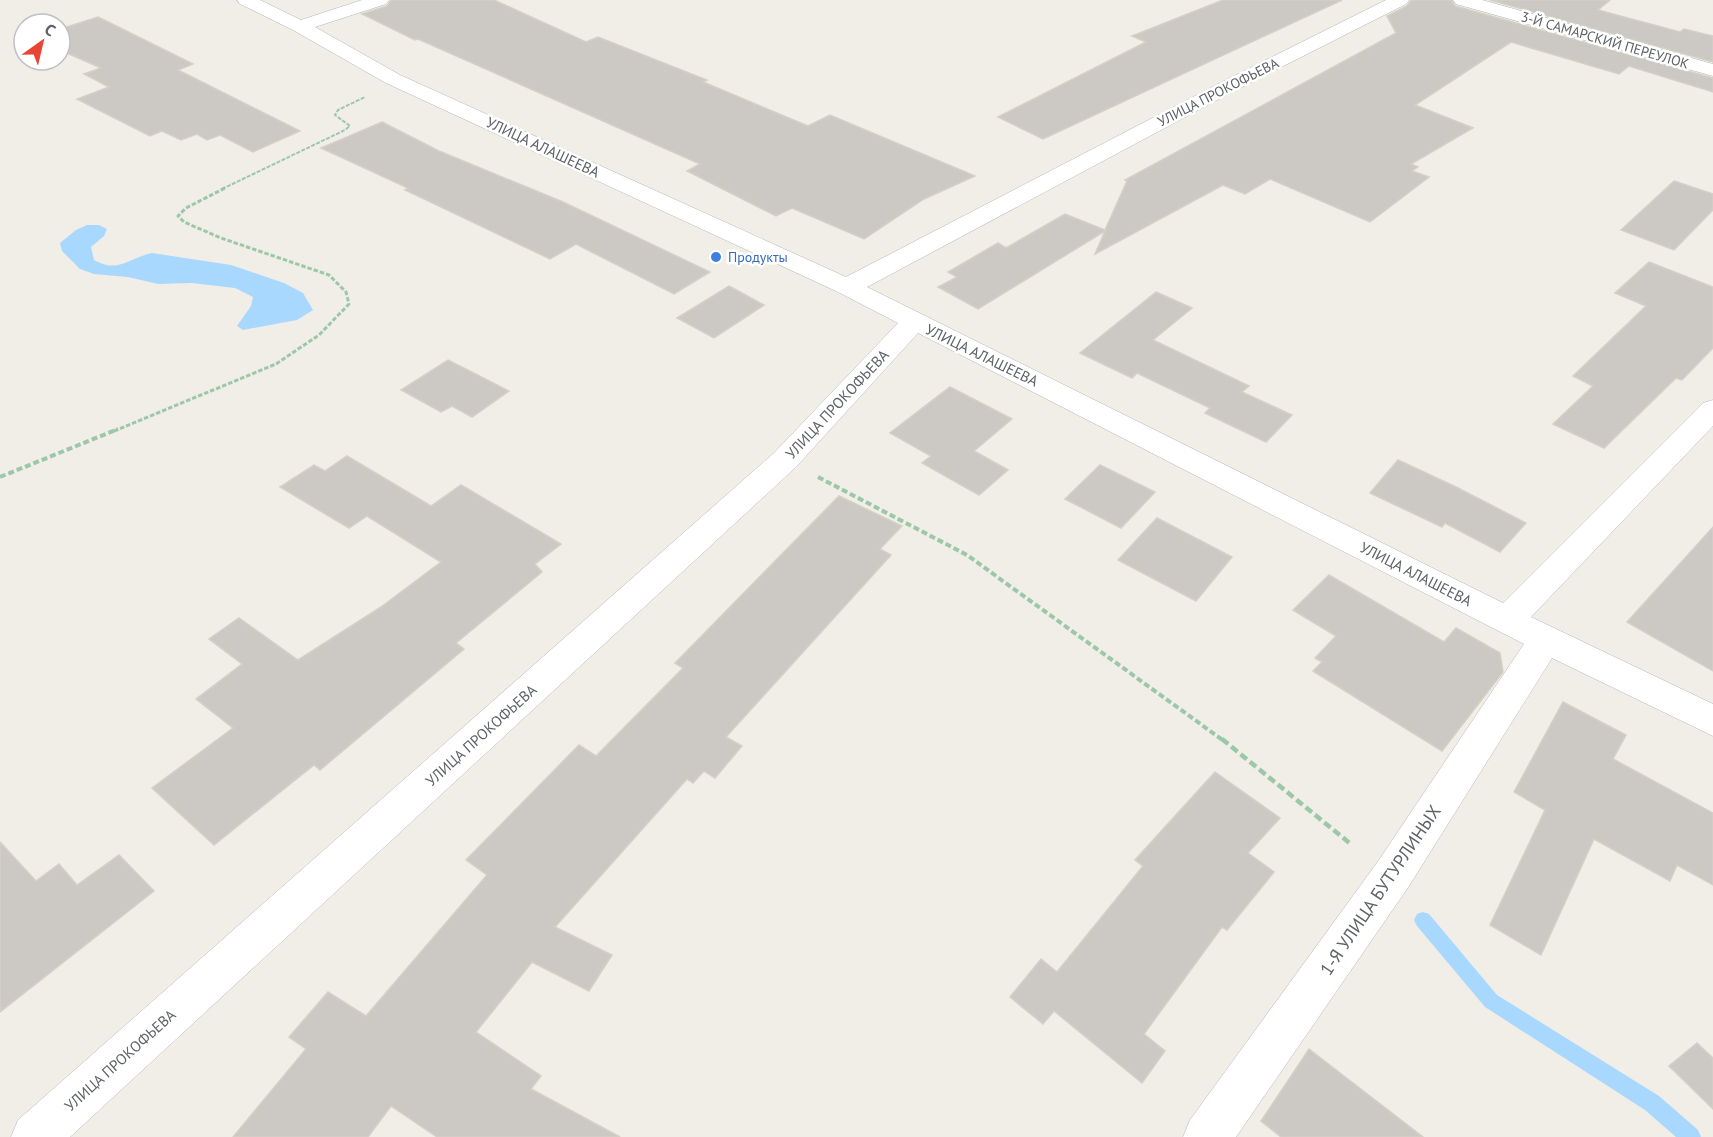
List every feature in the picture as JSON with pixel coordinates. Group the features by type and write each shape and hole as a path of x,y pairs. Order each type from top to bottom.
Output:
{"street":[{"name":"УЛИЦА АЛАШЕЕВА","path":"246,0 300,26 399,81 847,287 1506,620 1713,721"},
{"path":"300,26 380,0"},
{"name":"УЛИЦА ПРОКОФЬЕВА","path":"847,287 1227,87 1400,0"},
{"name":"3-Й САМАРСКИЙ ПЕРЕУЛОК","path":"1462,0 1713,70"},
{"name":"УЛИЦА ПРОКОФЬЕВА","path":"35,1137 785,460 915,321"},
{"path":"1506,620 1713,409"},
{"name":"1-Я УЛИЦА БУТУРЛИНЫХ","path":"1207,1137 1394,873 1546,639"}],"path":[{"path":"0,477 262,370 303,349 325,333 349,304 345,292 329,275 221,237 184,222 178,216 186,208 224,188 345,130 350,126 335,115 338,110 399,81"},
{"path":"785,460 967,555 1211,730 1352,845"}],"water":[{"path":"87,225 99,225 107,229 104,236 91,247 94,260 103,264 110,266 123,264 152,253 231,265 284,283 303,293 313,310 297,320 243,330 237,326 251,306 253,297 235,288 192,283 158,284 128,277 94,274 80,269 62,251 60,243 76,230"}],"building":[{"path":"391,0 494,0 586,42 598,37 707,80 703,82 808,126 830,115 975,176 924,199 864,239 792,208 776,216 687,171 700,164 418,39 415,40 362,14 387,6"},
{"path":"1223,0 1342,0 1043,139 998,117 1146,42 1132,36"},
{"path":"1411,0 1451,0 1455,6 1713,78 1713,92 1629,66 1619,74 1511,42 1415,105 1473,128 1411,164 1418,167 1412,171 1429,177 1370,222 1270,179 1245,194 1223,185 1095,254 1105,231 978,309 938,287 957,277 948,272 998,243 1006,248 1065,214 1105,230 1127,181 1125,180 1396,33 1387,16 1407,6"},
{"path":"1490,0 1610,0 1598,10 1680,32 1684,29 1713,36 1713,62"},
{"path":"98,17 193,64 178,70 300,131 253,152 220,135 207,140 197,134 181,140 162,131 150,136 77,99 109,87 84,74 101,68 72,55 72,25"},
{"path":"382,122 439,151 563,202 710,272 674,294 576,244 550,259 405,190 408,188 321,148"},
{"path":"1674,181 1713,194 1713,210 1674,250 1621,230"},
{"path":"1649,262 1713,287 1713,348 1682,380 1676,378 1604,448 1553,424 1593,386 1573,376 1646,306 1615,293"},
{"path":"729,286 764,305 714,338 677,318"},
{"path":"1156,292 1192,308 1153,340 1249,386 1242,392 1292,415 1266,442 1205,413 1210,408 1137,373 1132,378 1080,353"},
{"path":"448,360 509,391 472,417 452,406 441,412 401,390"},
{"path":"950,387 1012,419 974,451 1008,470 979,495 922,463 931,456 890,433"},
{"path":"347,456 431,506 461,485 561,544 535,564 542,572 456,643 464,649 320,770 314,765 214,845 152,788 233,728 196,699 242,664 209,639 239,618 298,660 381,607 441,562 367,516 349,528 280,487 314,465 325,471"},
{"path":"1398,460 1526,523 1500,552 1445,523 1442,527 1370,493"},
{"path":"1100,465 1155,492 1121,528 1065,499"},
{"path":"839,496 902,526 880,549 891,555 726,737 742,746 715,778 704,771 693,783 687,779 555,927 612,955 589,991 532,962 476,1032 541,1076 531,1089 620,1137 437,1137 391,1106 368,1137 233,1137 306,1049 289,1037 328,992 366,1016 487,875 466,860 579,745 596,756 683,668 675,663"},
{"path":"1157,518 1232,557 1196,601 1118,560"},
{"path":"1713,527 1713,671 1627,622"},
{"path":"1329,575 1444,642 1456,628 1500,653 1503,672 1442,751 1313,671 1322,662 1315,658 1336,636 1293,610"},
{"path":"1563,702 1626,735 1613,759 1713,813 1713,885 1677,865 1670,881 1594,839 1541,955 1490,925 1545,810 1514,792"},
{"path":"1215,772 1280,818 1248,853 1274,872 1227,930 1222,927 1144,1034 1165,1051 1142,1083 1054,1011 1043,1024 1010,997 1041,959 1057,972 1143,866 1135,860"},
{"path":"0,842 36,881 59,864 77,885 119,855 154,891 0,1012"},
{"path":"1697,1043 1713,1058 1713,1109 1669,1066"},
{"path":"1309,1049 1423,1137 1281,1137 1261,1121"}],"waterway":[{"path":"1423,920 1491,1001 1652,1103 1691,1137"}],"place":[{"name":"Продукты","path":"716,257"}]}
